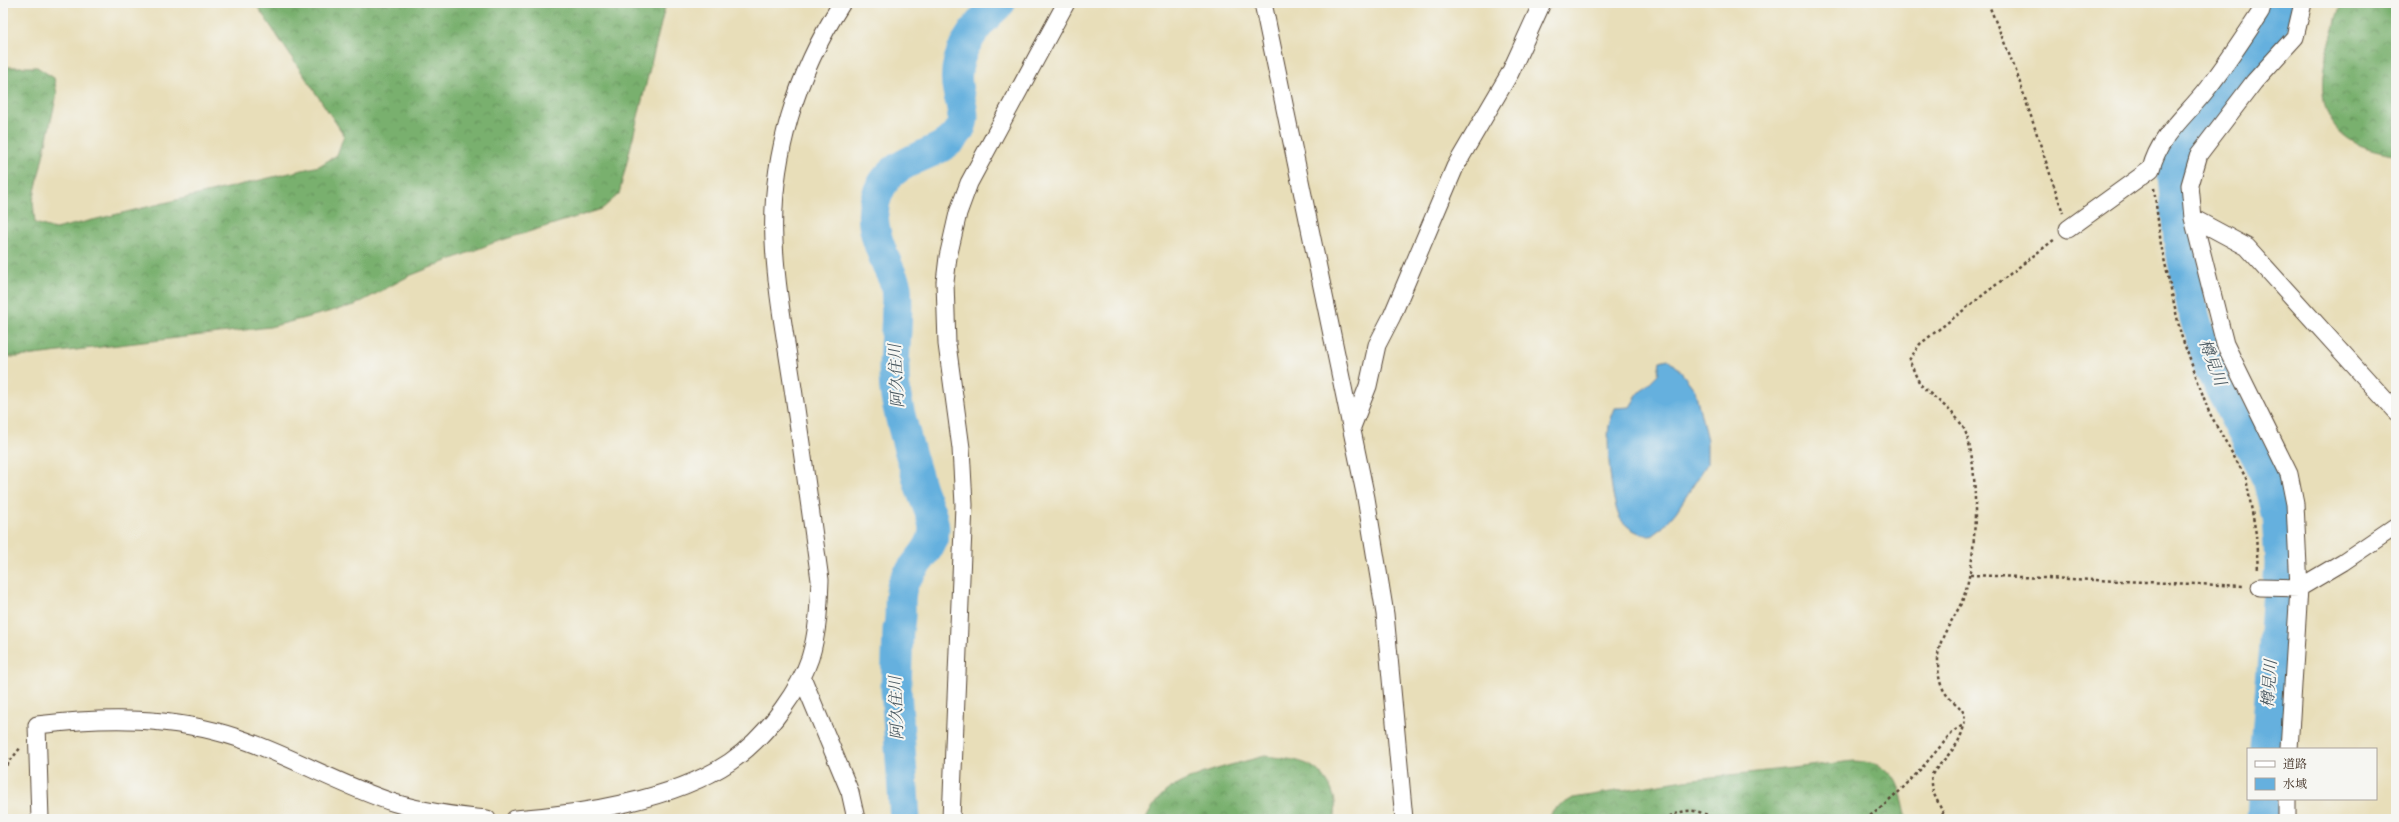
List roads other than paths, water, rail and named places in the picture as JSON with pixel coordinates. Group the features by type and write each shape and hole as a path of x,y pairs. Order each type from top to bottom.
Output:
{"street":[{"path":"515,819 556,816 618,804 679,788 708,775 731,762 773,722 802,677 815,639 819,613 820,580 778,285 774,211 778,169 787,128 799,89 812,54 842,3"},
{"path":"951,819 964,505 961,448 944,316 948,257 958,213 969,183 1066,3"},
{"path":"1264,3 1352,427 1385,614 1404,819"},
{"path":"1352,427 1368,386 1377,346 1392,316 1455,166 1510,73 1542,3"},
{"path":"2068,228 2151,169 2154,157 2166,136 2190,111 2222,70 2260,13 2263,3"},
{"path":"2289,748 2295,588 2295,504 2288,474 2225,344 2193,218 2190,185 2199,154 2254,82 2295,37 2302,3"},
{"path":"2193,218 2247,247 2396,412"},
{"path":"2260,587 2295,588 2343,562 2396,526"},
{"path":"802,677 850,792 856,819"},
{"path":"40,819 37,725 82,720 150,719 204,729 238,738 395,803 456,816 487,819"},
{"path":"2287,800 2287,819"}],"water":[{"path":"1668,359 1677,367 1695,390 1707,440 1707,464 1676,512 1663,527 1651,536 1639,533 1632,529 1622,521 1618,514 1610,475 1608,434 1615,408 1630,407 1638,394 1658,374 1660,361"}],"waterway":[{"name":"阿久住川","path":"905,819 896,689 900,595 903,584 911,570 930,545 933,538 934,525 907,443 896,397 894,384 897,314 896,287 876,235 873,218 875,202 882,185 892,173 904,164 943,146 953,138 961,126 963,113 958,91 957,78 961,53 974,31 1000,3"},
{"name":"樽見川","path":"2266,748 2280,564 2277,517 2268,480 2209,367 2193,311 2179,242 2173,177 2175,152 2268,39 2282,3"},
{"name":"樽見川","path":"2262,819 2263,800"}]}
